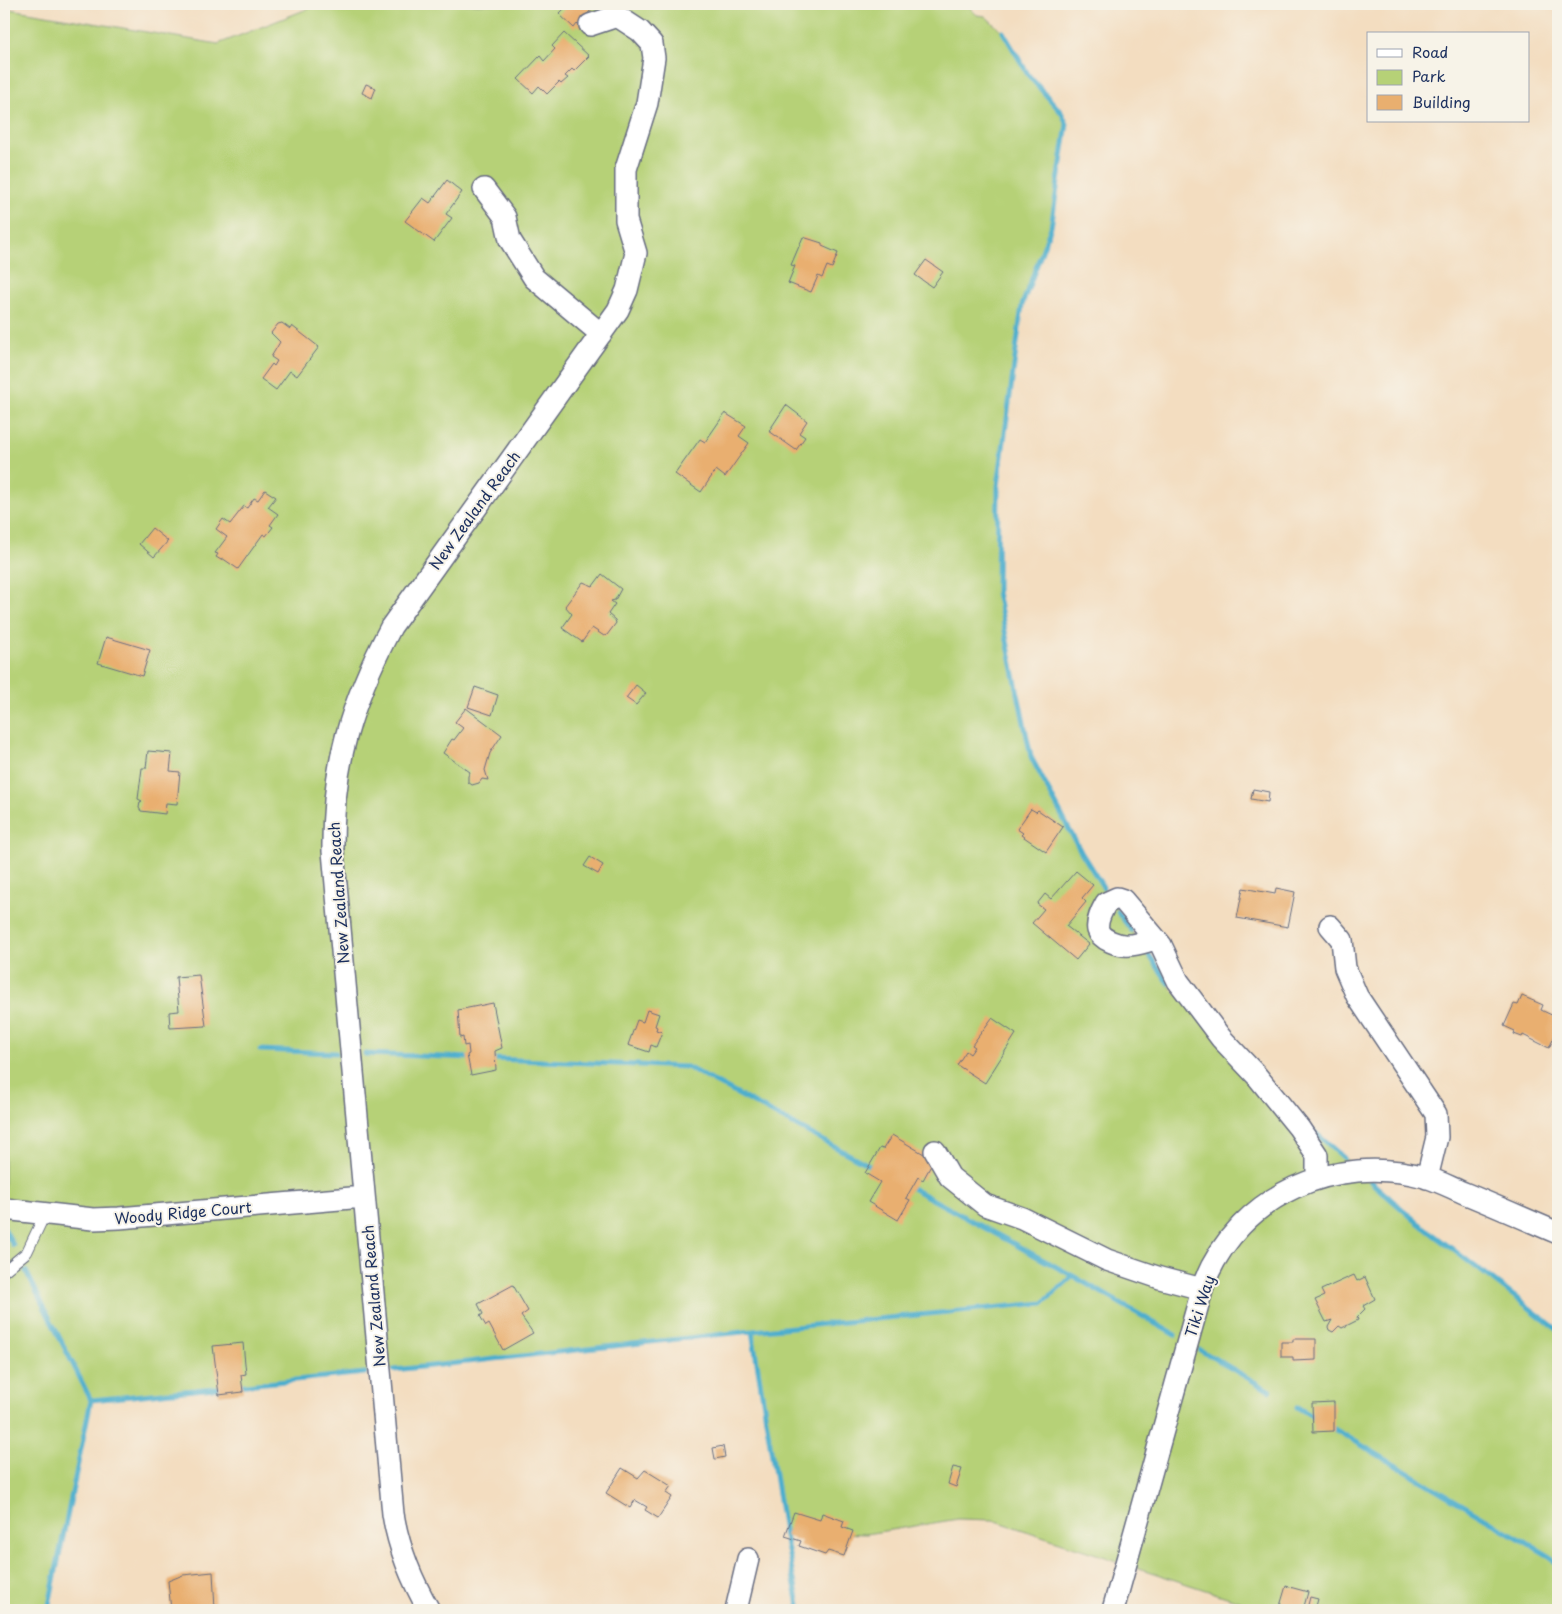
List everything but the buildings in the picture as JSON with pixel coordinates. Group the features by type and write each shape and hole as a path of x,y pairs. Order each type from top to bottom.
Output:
{"street":[{"name":"New Zealand Reach","path":"429,1610 410,1575 396,1531 363,1197 332,851 332,814 336,782 350,717 370,667 391,627 618,310 627,290 636,252 626,220 626,169 647,103 654,58 652,44 640,31 617,16 590,25"},
{"path":"484,189 505,217 510,240 534,278 601,334"},
{"path":"1330,926 1342,940 1345,968 1357,996 1436,1114 1438,1137 1427,1178"},
{"path":"1156,939 1178,980 1205,1017 1299,1128 1317,1155 1317,1178"},
{"path":"935,1151 950,1177 985,1205 1022,1218 1107,1260 1160,1278 1202,1289"},
{"name":"Tiki Way","path":"1113,1610 1202,1289 1222,1249 1240,1226 1274,1198 1317,1178 1366,1169 1380,1169 1427,1178 1558,1233"},
{"name":"Woody Ridge Court","path":"4,1209 93,1219 363,1197"},
{"path":"736,1610 748,1559"}],"lane":[{"path":"4,1271 26,1252 45,1214"}],"green space":[{"path":"320,4 966,4 977,15 985,16 1003,32 1029,76 1061,112 1067,124 1051,227 1022,304 998,486 997,592 1031,757 1081,852 1120,915 1172,989 1303,1121 1417,1222 1558,1330 1558,1610 1266,1610 993,1520 958,1519 866,1534 784,1531 752,1331 91,1400 48,1610 4,1610 4,8 218,44"}],"waterway":[{"path":"1003,32 1029,76 1061,112 1067,124 1051,227 1022,305 998,486 997,592 1031,757 1081,852 1103,887"},
{"path":"1118,912 1131,930"},
{"path":"1149,955 1169,983"},
{"path":"260,1050 336,1053"},
{"path":"365,1054 472,1058"},
{"path":"491,1059 687,1067 874,1168"},
{"path":"1310,1128 1344,1158"},
{"path":"1371,1182 1417,1222 1558,1330"},
{"path":"906,1185 1073,1276 1175,1335"},
{"path":"4,1228 13,1245"},
{"path":"26,1271 91,1400 48,1610"},
{"path":"394,1370 752,1331 1043,1303 1073,1276"},
{"path":"752,1331 784,1531 800,1610"},
{"path":"1200,1350 1270,1391"},
{"path":"235,1386 365,1373"},
{"path":"91,1400 225,1387"},
{"path":"1297,1407 1317,1419"},
{"path":"1329,1426 1551,1557 1558,1566"}]}
